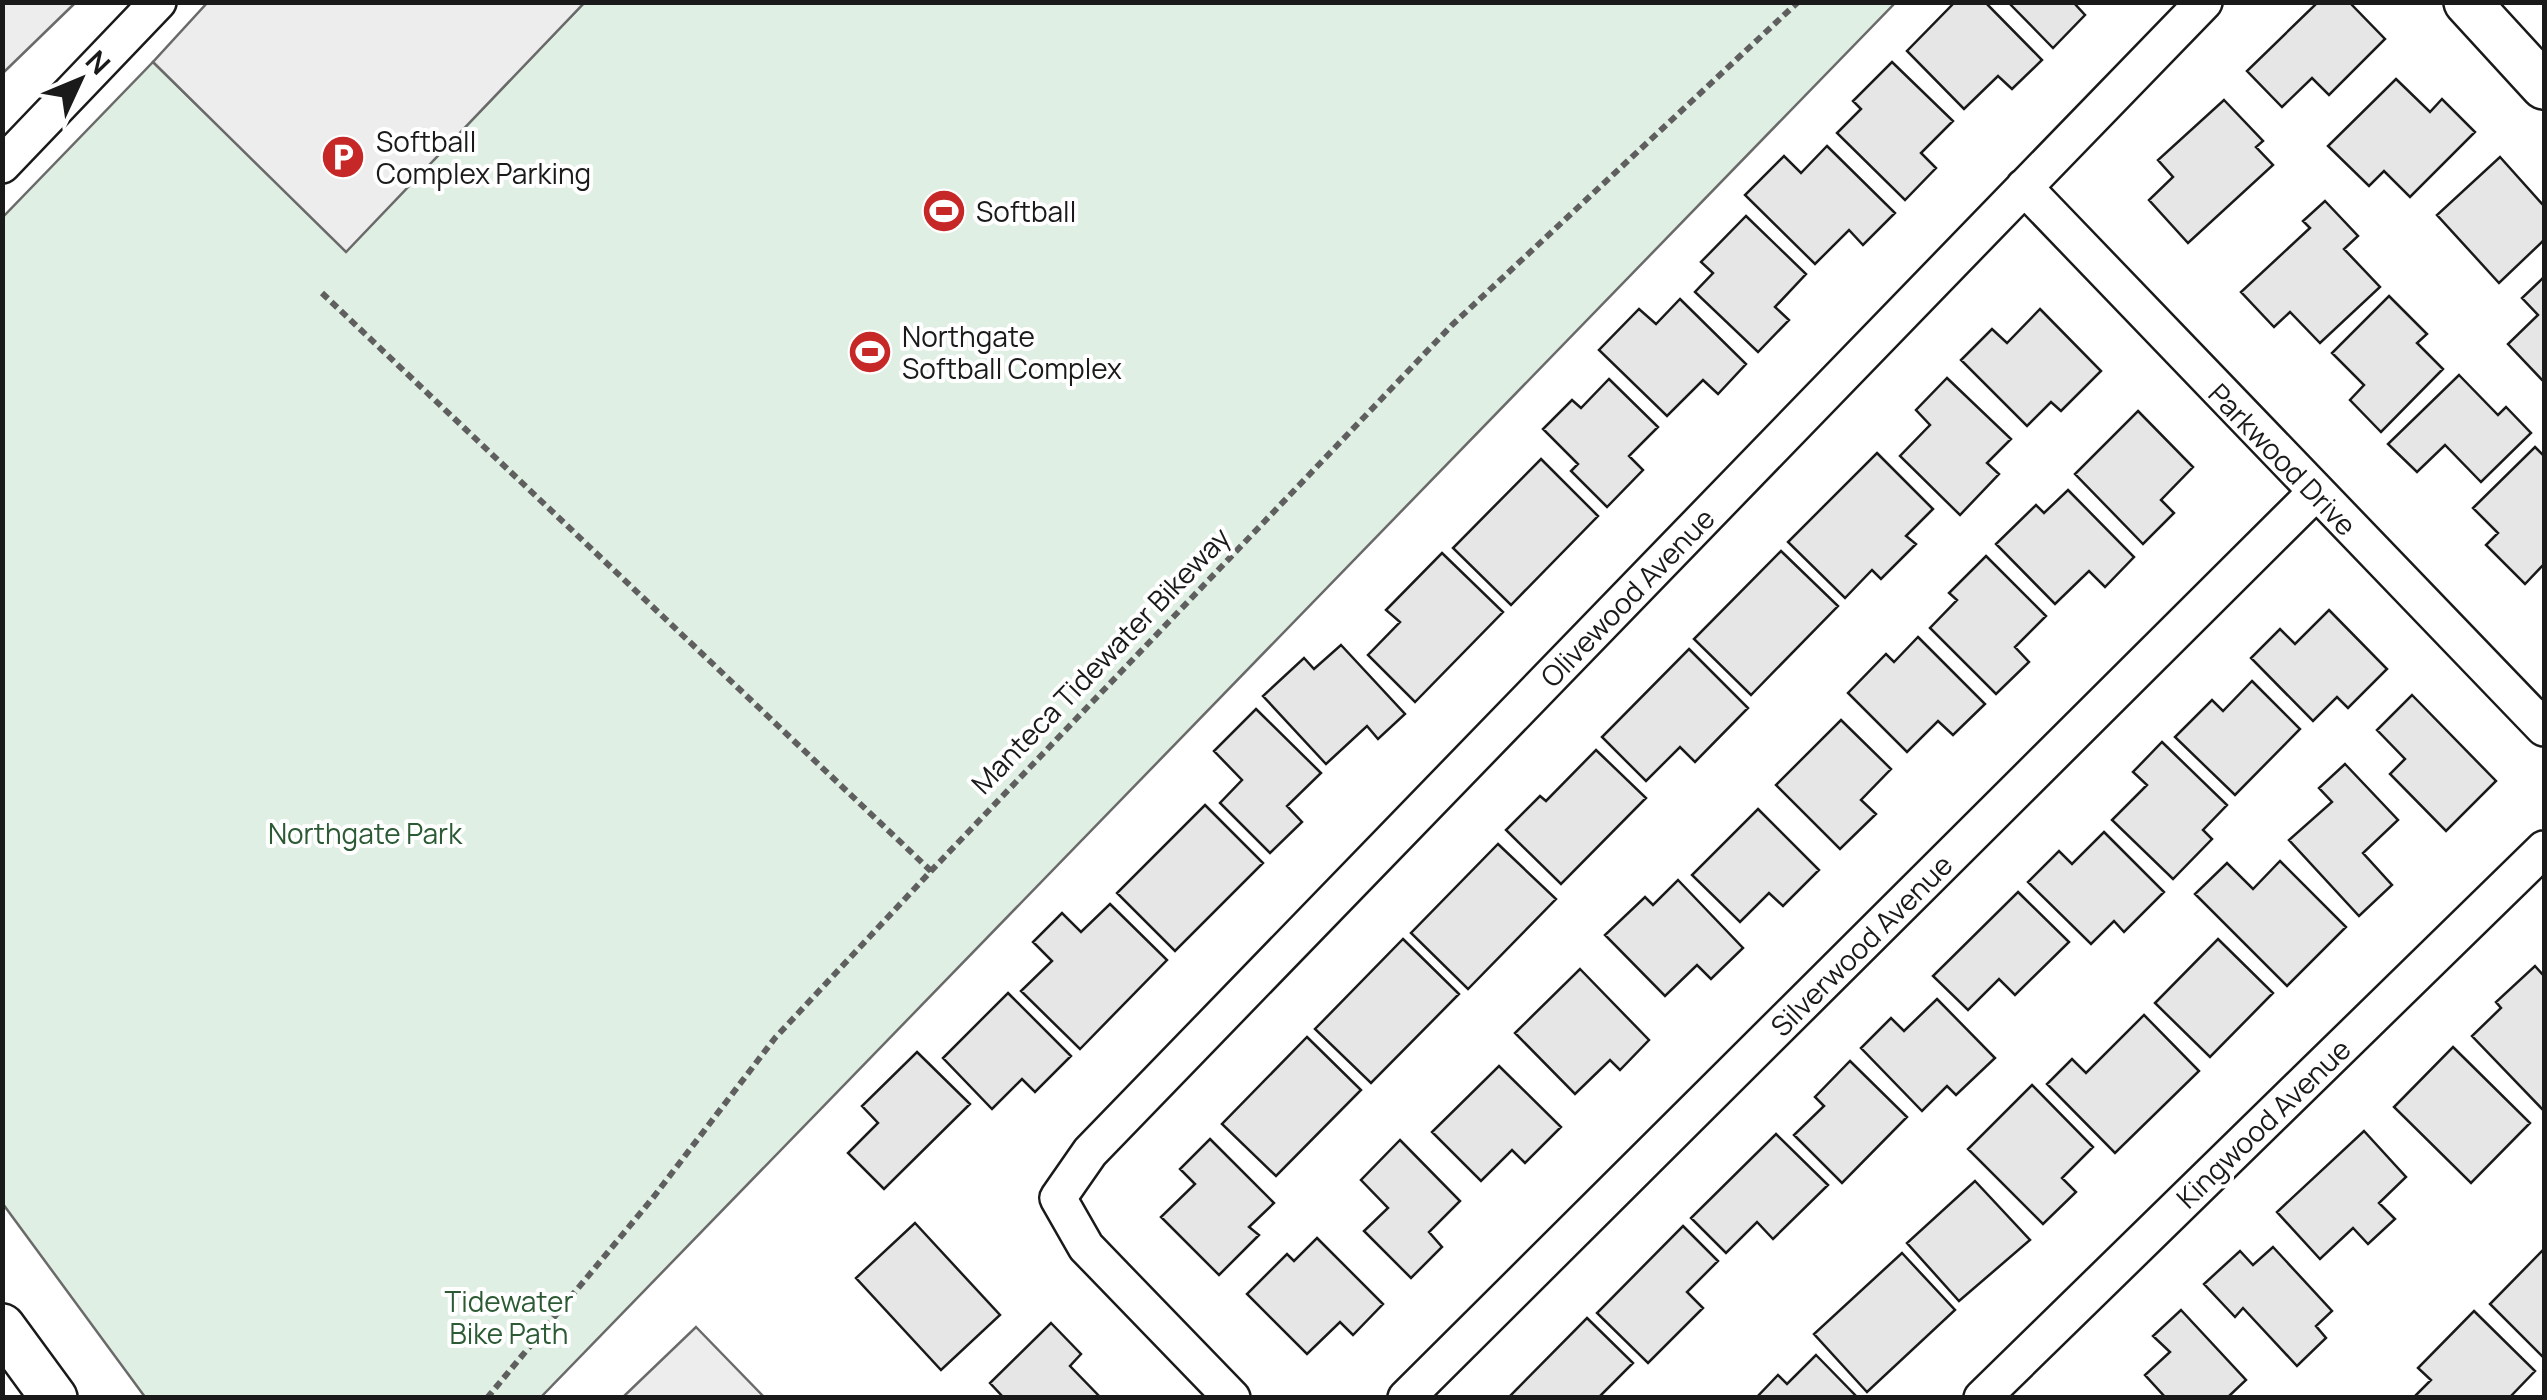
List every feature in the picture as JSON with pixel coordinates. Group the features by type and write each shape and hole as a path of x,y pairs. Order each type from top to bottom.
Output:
{"street":[{"path":"2,165 158,2"},
{"name":"Olivewood Avenue","path":"1232,1398 1086,1247 1058,1198 1090,1152 2204,2"},
{"path":"2467,2 2544,86"},
{"name":"Parkwood Drive","path":"2024,187 2544,728"},
{"name":"Silverwood Avenue","path":"1406,1398 2315,494"},
{"name":"Kingwood Avenue","path":"1982,1398 2544,850"},
{"path":"2,1327 54,1398"}],"path":[{"name":"Manteca Tidewater Bikeway","path":"487,1398 652,1198 775,1038 931,871 1452,324 1798,2"},
{"path":"322,292 931,871"}],"green space":[{"path":"584,3 1895,3 541,1397 145,1397 3,1204 2,218 153,62 346,251"}],"shaded area":[{"name":"Softball Complex Parking","path":"207,2 584,3 346,252 153,62"},
{"path":"3,3 73,5 3,73"},
{"path":"696,1327 764,1397 623,1397"}],"building":[{"path":"1955,2 1985,2 2042,60 2012,89 1998,76 1964,109 1907,51"},
{"path":"2008,2 2073,2 2085,15 2053,48"},
{"path":"2318,2 2349,2 2385,39 2329,95 2312,78 2282,107 2247,71"},
{"path":"1892,62 1953,121 1921,153 1936,168 1905,200 1837,133 1861,109 1853,101"},
{"path":"2396,79 2430,112 2442,99 2475,132 2410,197 2384,171 2369,186 2328,146"},
{"path":"2224,100 2263,141 2256,147 2273,165 2188,243 2149,200 2173,177 2158,160"},
{"path":"1827,146 1895,213 1863,245 1849,230 1815,264 1745,195 1784,156 1801,173"},
{"path":"2500,157 2544,206 2544,240 2499,283 2437,215"},
{"path":"2325,201 2358,236 2344,249 2380,287 2320,343 2290,312 2274,327 2241,292 2310,228 2303,221"},
{"path":"1746,216 1806,274 1775,307 1789,320 1758,352 1695,292 1713,273 1701,262"},
{"path":"2544,277 2544,382 2508,344 2538,315 2522,298"},
{"path":"2389,296 2427,334 2417,343 2443,369 2381,432 2350,400 2364,385 2332,353"},
{"path":"1680,299 1746,364 1718,394 1703,380 1667,416 1599,350 1639,309 1656,324"},
{"path":"2040,309 2101,371 2061,411 2051,402 2027,426 1961,360 1992,329 2007,343"},
{"path":"2459,375 2498,415 2506,407 2531,433 2481,482 2445,445 2417,472 2388,444"},
{"path":"1947,378 2011,439 1987,463 1999,474 1960,515 1900,456 1930,425 1916,410"},
{"path":"1609,379 1658,427 1629,456 1643,470 1607,507 1571,471 1578,464 1543,429 1572,400 1581,408"},
{"path":"2138,411 2193,467 2161,500 2174,513 2143,544 2075,474"},
{"path":"2535,447 2544,456 2544,564 2525,584 2486,545 2498,533 2473,508"},
{"path":"1877,453 1933,509 1906,536 1916,544 1881,579 1872,570 1845,598 1788,542"},
{"path":"1541,459 1598,516 1511,605 1453,548"},
{"path":"2068,490 2134,557 2105,587 2089,571 2055,604 1996,544 2036,505 2044,513"},
{"path":"1781,551 1838,606 1751,695 1694,639"},
{"path":"1442,553 1503,612 1415,702 1368,655 1400,622 1386,610"},
{"path":"1986,556 2046,616 2015,647 2029,662 1996,694 1930,628 1957,600 1949,593"},
{"path":"2329,610 2387,669 2348,708 2337,697 2313,721 2251,658 2280,629 2295,644"},
{"path":"1918,637 1985,704 1953,735 1938,721 1907,752 1848,693 1886,654 1894,662"},
{"path":"1341,645 1405,714 1378,739 1367,726 1326,764 1263,696 1304,658 1314,669"},
{"path":"1689,649 1748,708 1695,762 1680,747 1646,781 1602,737"},
{"path":"2252,681 2300,729 2235,795 2175,737 2212,700 2223,711"},
{"path":"2412,695 2496,781 2446,831 2390,774 2405,759 2377,730"},
{"path":"1256,709 1321,773 1287,806 1302,822 1270,853 1220,803 1242,780 1214,751"},
{"path":"1841,720 1891,769 1861,800 1876,814 1840,849 1776,785"},
{"path":"2162,742 2227,805 2203,830 2212,839 2173,879 2112,820 2147,785 2133,772"},
{"path":"1596,750 1646,798 1561,884 1506,830 1540,796 1546,801"},
{"path":"2345,764 2398,820 2363,853 2392,885 2359,916 2289,840 2332,802 2319,788"},
{"path":"1205,805 1263,863 1175,951 1117,893"},
{"path":"1758,809 1819,870 1783,906 1769,893 1740,922 1692,875"},
{"path":"2104,832 2164,892 2124,932 2114,921 2091,944 2028,882 2059,851 2072,864"},
{"path":"1498,844 1556,899 1468,989 1411,933"},
{"path":"2280,861 2346,927 2287,986 2195,894 2227,863 2253,889"},
{"path":"1678,880 1743,948 1711,979 1697,965 1665,996 1605,935 1645,897 1653,905"},
{"path":"2018,892 2069,942 2015,995 1999,979 1968,1010 1933,976"},
{"path":"1110,904 1167,960 1080,1049 1021,991 1052,961 1033,942 1062,913 1081,932"},
{"path":"1403,939 1459,994 1371,1083 1315,1029"},
{"path":"2218,939 2273,993 2210,1057 2155,1003"},
{"path":"2535,966 2544,976 2544,1111 2472,1036 2501,1008 2496,1002"},
{"path":"1580,969 1649,1040 1620,1070 1610,1060 1575,1094 1515,1033"},
{"path":"1008,993 1071,1056 1035,1092 1022,1079 992,1109 943,1058"},
{"path":"1937,999 1995,1058 1956,1095 1947,1086 1922,1111 1861,1048 1891,1018 1904,1031"},
{"path":"2144,1015 2199,1071 2115,1153 2047,1084 2072,1059 2086,1073"},
{"path":"1307,1037 1361,1090 1276,1176 1222,1124"},
{"path":"2453,1047 2530,1123 2471,1183 2394,1107"},
{"path":"917,1052 970,1104 884,1189 848,1153 878,1123 862,1106"},
{"path":"1850,1061 1907,1117 1842,1183 1794,1135 1824,1106 1815,1097"},
{"path":"1499,1066 1561,1127 1525,1163 1512,1150 1481,1181 1432,1132"},
{"path":"2032,1085 2093,1147 2062,1178 2076,1192 2043,1224 1968,1149"},
{"path":"2364,1131 2406,1177 2379,1203 2395,1219 2368,1244 2353,1228 2320,1259 2277,1212"},
{"path":"1776,1134 1828,1185 1773,1239 1757,1222 1726,1253 1691,1218"},
{"path":"1210,1139 1274,1203 1249,1227 1259,1235 1219,1275 1161,1217 1195,1184 1180,1169"},
{"path":"1400,1140 1460,1201 1429,1232 1442,1247 1411,1278 1364,1231 1388,1208 1361,1180"},
{"path":"1975,1181 2030,1240 1959,1301 1907,1243"},
{"path":"915,1223 1000,1315 941,1370 856,1278"},
{"path":"1683,1226 1718,1261 1687,1292 1703,1308 1648,1363 1597,1313"},
{"path":"1317,1238 1383,1304 1353,1335 1340,1322 1307,1354 1247,1294 1287,1254 1294,1261"},
{"path":"2273,1247 2332,1311 2316,1326 2326,1338 2297,1366 2243,1308 2235,1317 2204,1284 2240,1251 2253,1265"},
{"path":"2544,1249 2544,1358 2490,1304"},
{"path":"1902,1253 1955,1310 1867,1392 1814,1334"},
{"path":"2181,1310 2246,1380 2227,1398 2166,1398 2145,1375 2170,1352 2153,1336"},
{"path":"2474,1311 2535,1371 2509,1398 2413,1398 2431,1380 2418,1368"},
{"path":"1587,1318 1633,1363 1601,1395 1604,1398 1508,1398"},
{"path":"1051,1323 1081,1354 1070,1366 1101,1398 1004,1398 990,1383"},
{"path":"1816,1355 1858,1398 1756,1398 1778,1375 1787,1384"}],"place":[{"name":"Softball Complex Parking","path":"343,157"},
{"name":"Softball","path":"944,211"},
{"name":"Northgate Softball Complex","path":"870,352"}],"park label":[{"name":"Northgate Park","path":"365,833"},
{"name":"Tidewater Bike Path","path":"509,1317"}]}
